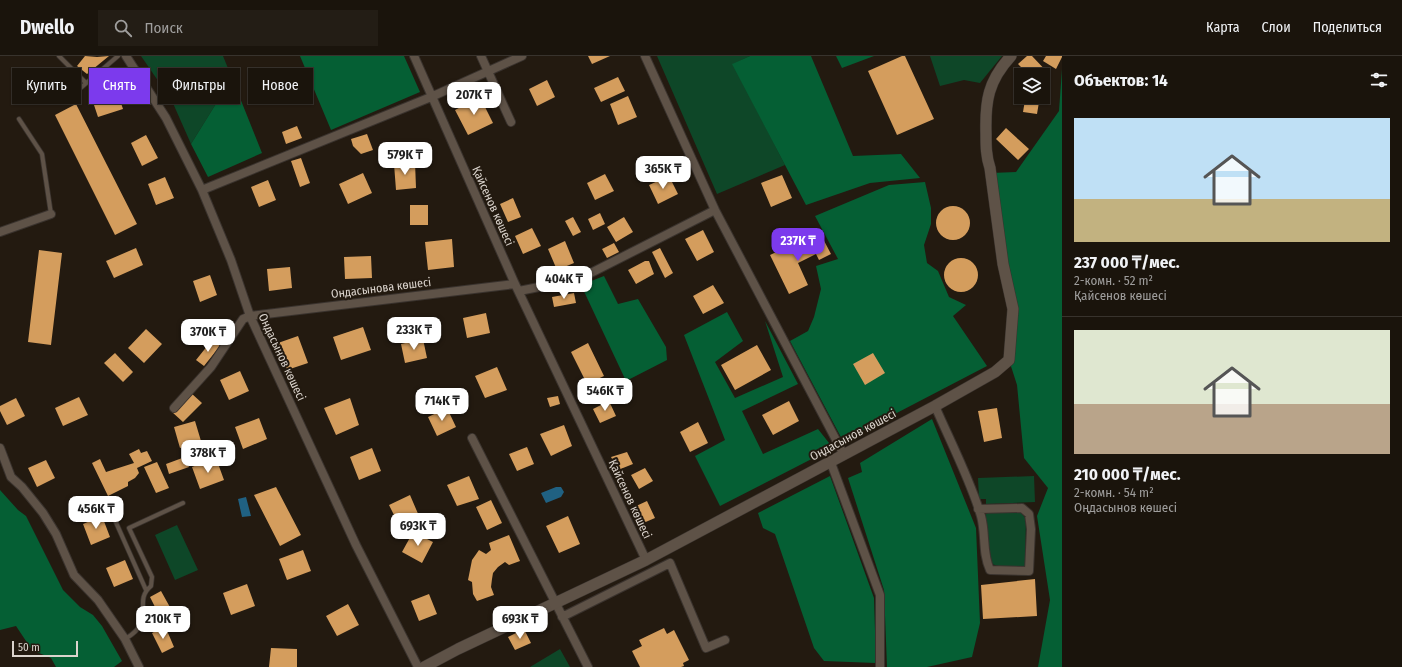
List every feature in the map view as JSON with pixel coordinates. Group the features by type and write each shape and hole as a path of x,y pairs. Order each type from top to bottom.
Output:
{"street":[{"name":"Ондасынов көшесі","path":"126,56 166,118 202,190 231,260 250,316 353,540 418,667"},
{"name":"Қайсенов көшесі","path":"414,56 517,287 646,560"},
{"path":"481,56 511,122"},
{"path":"202,190 431,97 522,56"},
{"path":"645,56 715,210 844,455"},
{"name":"Оңдасынов көшесі","path":"424,667 458,649 646,560 831,463 995,372 1009,360 1013,309 1003,264 990,168 986,158 986,107 990,90 999,72 1011,56"},
{"name":"Ондасынова көшесі","path":"250,316 578,279 715,210"},
{"path":"0,232 51,214"},
{"path":"174,408 212,367 243,319 250,316"},
{"path":"935,406 961,465 981,517 986,562 990,570 1029,571 1031,530 1029,514 1022,508 978,509"},
{"path":"472,438 588,667"},
{"path":"0,448 11,477 22,487 43,513 56,534 74,575 98,600 125,639 139,667"},
{"path":"831,463 880,596 880,667"},
{"path":"562,617 670,563 706,648 725,640"}],"lane":[{"path":"59,56 86,83"},
{"path":"81,87 118,56"},
{"path":"19,119 42,154 51,214"},
{"path":"125,639 134,633 142,624 144,616 142,600 146,590 151,586 152,577 129,528 183,503"},
{"path":"110,509 146,590"}],"green space":[{"path":"141,56 223,56 228,68 158,68 158,81"},
{"path":"300,56 404,56 420,92 331,130 313,87 313,68 305,68"},
{"path":"657,56 750,56 733,64 785,165 717,194"},
{"path":"750,56 811,56 853,156 901,154 920,178 870,183 806,205 732,64"},
{"path":"836,56 874,56 842,68"},
{"path":"930,56 1002,56 980,83 964,80 940,86"},
{"path":"1062,69 1062,667 1038,667 1050,600 1037,516 1048,488 1024,458 1017,385 1009,360 1013,309 991,173 1016,172 1059,111"},
{"path":"240,98 262,153 208,177 191,144 216,104 240,104"},
{"path":"173,104 216,104 191,144"},
{"path":"925,182 931,208 931,224 924,245 927,263 938,271 949,297 966,305 953,316 987,366 843,441 790,341 808,331 814,317 821,289 816,266 838,259 815,216 889,185"},
{"path":"604,276 618,304 638,299 666,347 667,360 626,381 581,285"},
{"path":"727,312 743,341 715,362 735,398 783,377 765,321 798,384 742,411 763,454 818,429 833,448 720,506 695,456 725,440 684,335"},
{"path":"932,419 976,528 980,623 972,657 927,667 887,667 884,590 848,478 862,472 860,463"},
{"path":"830,476 874,598 876,663 824,661 814,648 775,534 763,528 758,513"},
{"path":"1034,476 1035,502 986,504 986,499 979,499 978,478"},
{"path":"0,490 18,510 26,516 63,590 80,607 93,615 102,626 122,661 114,667 56,667 51,658 32,650 16,626 0,630"},
{"path":"1020,511 1026,519 1025,566 998,566 992,564 984,518 986,514 990,512"},
{"path":"177,525 198,570 175,580 155,535"},
{"path":"560,649 570,667 530,667"}],"water":[{"path":"556,487 561,487 564,492 561,497 546,503 541,493"},
{"path":"246,497 251,516 242,517 238,499"}],"building":[{"path":"85,56 109,56 94,68 89,68 89,72 87,74 77,66"},
{"path":"588,56 610,56 592,64"},
{"path":"905,56 934,119 897,135 868,71"},
{"path":"1027,56 1032,56 1043,68 1022,68 1018,64"},
{"path":"1046,56 1062,56 1056,69 1043,61"},
{"path":"618,77 625,91 601,102 594,88"},
{"path":"547,80 555,97 537,106 529,89"},
{"path":"628,96 637,117 618,125 610,104"},
{"path":"480,97 493,123 468,135 455,110"},
{"path":"76,104 137,224 115,235 55,115"},
{"path":"121,104 123,109 98,117 94,105"},
{"path":"1024,104 1039,104 1037,114 1023,112"},
{"path":"297,126 302,138 286,144 282,132"},
{"path":"1006,128 1029,149 1018,160 996,139"},
{"path":"367,134 373,150 361,154 353,146 351,139"},
{"path":"146,135 158,158 142,166 131,143"},
{"path":"301,158 310,183 300,187 291,161"},
{"path":"415,162 416,188 396,190 394,164"},
{"path":"363,173 372,193 348,204 339,184"},
{"path":"605,174 614,191 595,200 587,183"},
{"path":"782,175 792,198 771,207 761,183"},
{"path":"669,176 678,194 658,204 649,185"},
{"path":"165,177 174,198 156,205 148,184"},
{"path":"268,180 276,200 259,207 251,187"},
{"path":"513,198 521,217 508,222 500,204"},
{"path":"410,205 428,205 428,225 410,225"},
{"path":"950,206 956,206 960,207 967,213 970,223 969,230 963,237 956,240 950,240 946,239 939,233 936,226 936,220 937,216 943,209"},
{"path":"600,213 605,224 593,230 588,219"},
{"path":"573,217 581,232 573,236 565,221"},
{"path":"624,217 633,232 616,242 607,227"},
{"path":"532,228 541,246 523,254 515,236"},
{"path":"703,230 714,252 697,261 685,239"},
{"path":"821,235 831,254 819,260 816,254 798,263 808,285 789,294 770,255 789,246 791,249"},
{"path":"452,239 454,267 428,270 425,242"},
{"path":"565,241 574,263 557,270 548,249"},
{"path":"614,243 619,252 607,258 602,249"},
{"path":"136,248 143,265 114,278 106,261"},
{"path":"660,248 673,273 665,278 652,252"},
{"path":"39,250 62,253 51,345 28,342"},
{"path":"371,256 372,278 345,279 344,257"},
{"path":"958,258 964,258 968,259 975,265 978,275 977,282 971,289 964,292 958,292 954,291 947,285 944,278 944,272 945,268 951,261"},
{"path":"645,261 649,261 654,274 636,284 628,270"},
{"path":"290,267 292,288 269,291 267,269"},
{"path":"210,275 217,295 200,302 193,281"},
{"path":"713,285 724,303 703,314 693,296"},
{"path":"574,293 576,303 554,307 552,297"},
{"path":"486,313 490,333 467,338 463,318"},
{"path":"363,327 371,350 341,360 333,337"},
{"path":"146,329 162,344 144,363 128,348"},
{"path":"298,336 308,363 287,370 278,343"},
{"path":"423,339 427,358 405,363 401,344"},
{"path":"212,340 220,346 204,366 196,360"},
{"path":"588,343 604,376 587,384 571,352"},
{"path":"757,345 771,370 735,390 721,365"},
{"path":"115,353 133,372 123,382 104,363"},
{"path":"873,353 885,373 865,385 853,364"},
{"path":"497,367 507,390 485,398 475,376"},
{"path":"240,371 249,391 229,400 220,380"},
{"path":"191,393 202,403 183,422 172,412"},
{"path":"558,396 560,404 550,407 547,398"},
{"path":"79,397 88,415 63,426 55,408"},
{"path":"16,398 25,416 7,425 0,411 0,406"},
{"path":"350,398 359,425 336,435 324,408"},
{"path":"609,401 616,416 600,423 593,409"},
{"path":"789,401 799,421 773,435 762,415"},
{"path":"447,408 456,427 437,436 428,417"},
{"path":"997,408 1002,438 984,442 978,411"},
{"path":"259,418 267,439 243,449 235,427"},
{"path":"195,421 201,441 180,448 174,427"},
{"path":"698,422 708,443 690,452 680,432"},
{"path":"564,425 572,446 551,456 540,434"},
{"path":"527,447 534,464 517,471 509,454"},
{"path":"372,448 381,471 359,480 350,457"},
{"path":"139,449 141,453 147,451 152,461 137,468 139,473 135,478 128,482 128,486 108,496 92,463 100,459 106,472 134,463 129,454"},
{"path":"627,452 633,464 618,470 611,457"},
{"path":"185,457 189,467 169,474 166,464"},
{"path":"216,458 224,480 200,489 192,467"},
{"path":"46,460 55,478 37,487 28,468"},
{"path":"157,462 169,488 156,493 144,467"},
{"path":"645,468 653,481 639,489 631,475"},
{"path":"469,476 479,499 457,506 447,485"},
{"path":"276,487 301,535 280,546 254,495"},
{"path":"410,495 419,516 399,525 389,505"},
{"path":"491,500 502,523 487,530 476,507"},
{"path":"647,501 655,518 641,524 634,507"},
{"path":"102,516 110,537 91,545 83,524"},
{"path":"568,516 580,544 559,553 546,526"},
{"path":"413,532 433,542 422,563 402,552"},
{"path":"509,535 520,561 509,565 505,562 498,567 493,573 492,579 491,587 494,595 477,601 473,594 472,582 468,580 472,560 479,550 486,554 491,550 489,543"},
{"path":"303,550 311,571 287,580 279,559"},
{"path":"125,560 133,579 114,587 106,568"},
{"path":"1035,579 1037,616 983,619 981,585"},
{"path":"247,584 255,606 231,615 223,593"},
{"path":"161,591 171,609 159,615 150,597"},
{"path":"429,594 437,614 419,621 411,601"},
{"path":"348,604 359,625 337,636 326,616"},
{"path":"165,626 174,647 162,653 152,633"},
{"path":"664,628 667,634 674,630 689,660 683,663 684,666 681,667 640,667 632,651 642,646 639,640"},
{"path":"524,629 531,643 515,650 508,637"},
{"path":"271,648 297,649 297,667 269,667"}]}
